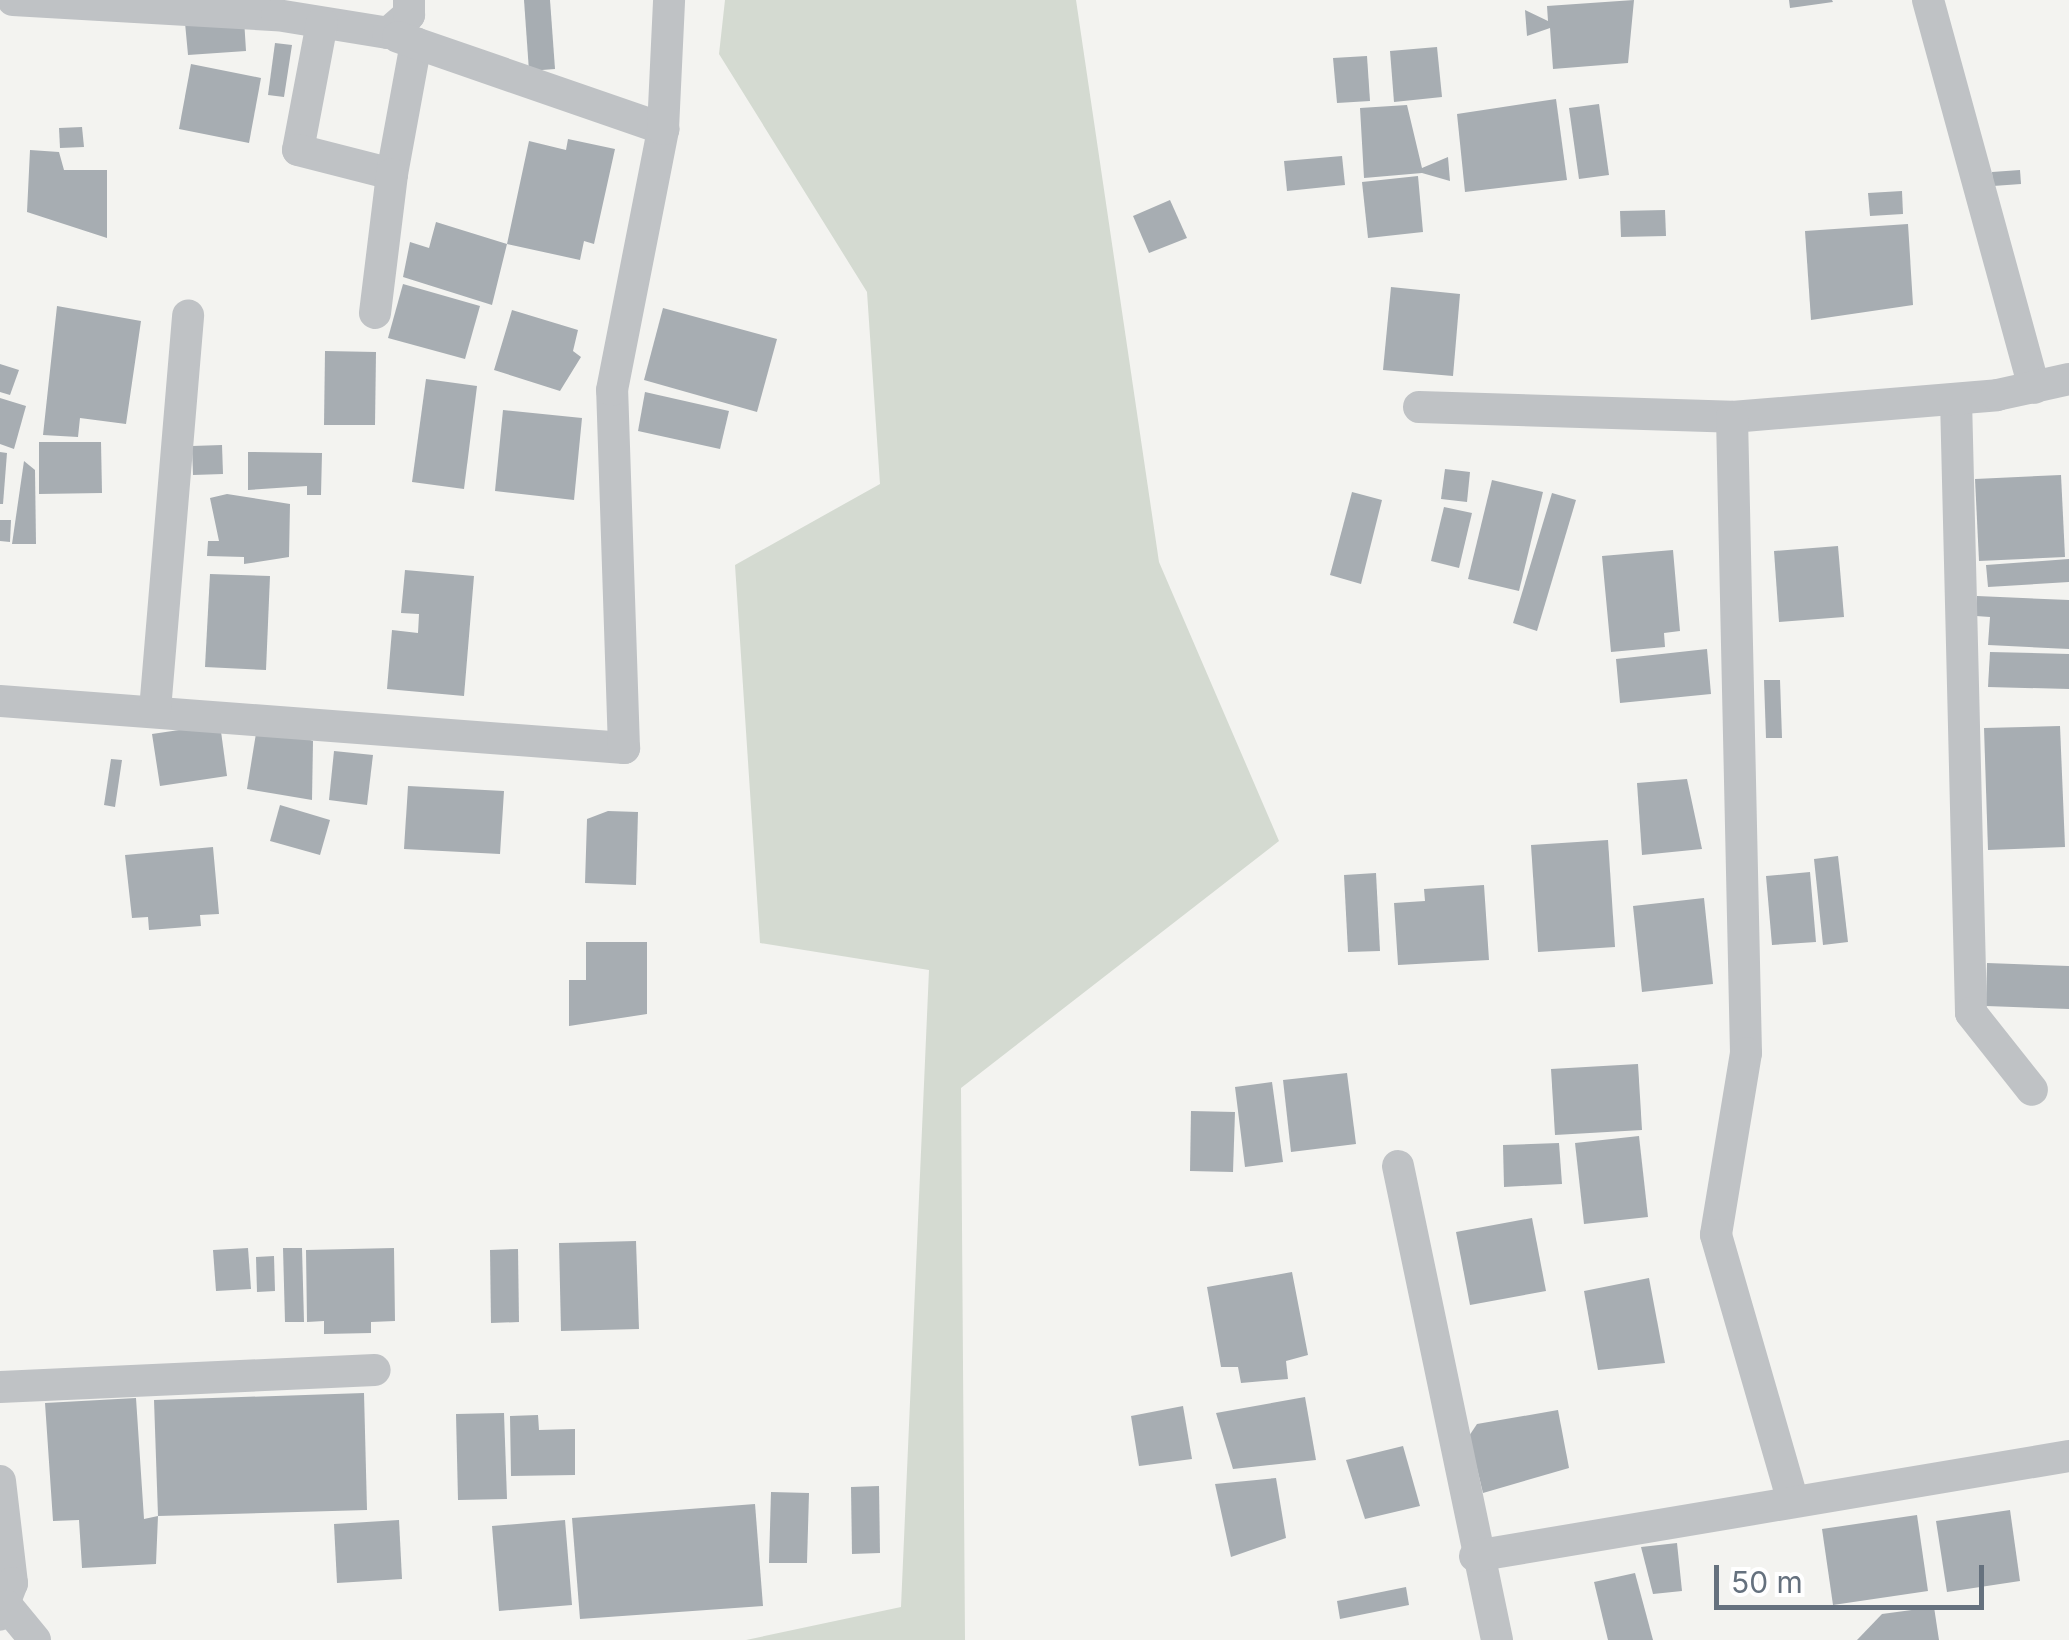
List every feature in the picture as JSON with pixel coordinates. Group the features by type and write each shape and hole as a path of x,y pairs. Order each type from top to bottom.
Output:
{"street":[{"path":"13,0 322,23 402,38 663,129"},
{"path":"376,314 409,0"},
{"path":"0,701 624,748 612,390 663,129 669,0"},
{"path":"1928,0 2034,388"},
{"path":"322,23 298,150 392,174"},
{"path":"155,710 188,315"},
{"path":"1419,407 1732,416 1956,399 2069,379"},
{"path":"1956,399 1971,1013 2032,1090"},
{"path":"1732,416 1746,1053 1716,1235 1793,1500"},
{"path":"1398,1166 1475,1556 1497,1640"},
{"path":"0,1387 374,1370"},
{"path":"1475,1556 1793,1500 2067,1466"},
{"path":"0,1482 11,1546 4,1611 35,1640"}],"shaded area":[{"path":"725,0 1076,0 1159,562 1279,841 961,1088 965,1640 746,1640 901,1607 929,970 760,943 735,565 880,484 867,292 719,54"}],"building":[{"path":"524,0 550,0 555,69 529,71"},
{"path":"1634,0 1628,63 1553,69 1550,28 1527,36 1525,10 1548,21 1547,6"},
{"path":"1789,0 1832,0 1833,2 1790,8"},
{"path":"244,19 246,51 188,55 185,23"},
{"path":"275,43 292,45 284,97 268,95"},
{"path":"1437,47 1442,97 1394,102 1390,51"},
{"path":"1367,56 1370,101 1337,103 1333,58"},
{"path":"191,64 261,78 249,143 179,129"},
{"path":"1556,99 1567,180 1465,192 1457,114"},
{"path":"1599,104 1609,175 1579,179 1569,108"},
{"path":"1407,105 1422,168 1448,157 1450,181 1422,173 1364,178 1360,108"},
{"path":"82,127 84,147 60,148 59,128"},
{"path":"568,139 615,149 594,244 584,241 580,260 507,244 529,141 566,150"},
{"path":"30,150 59,152 64,170 107,170 107,238 27,212"},
{"path":"1342,156 1345,185 1287,191 1284,161"},
{"path":"2020,170 2021,184 1993,186 1992,172"},
{"path":"1418,176 1423,232 1368,238 1362,182"},
{"path":"1902,191 1903,214 1870,216 1868,193"},
{"path":"1170,200 1187,238 1149,253 1133,216"},
{"path":"1665,210 1666,236 1621,237 1620,211"},
{"path":"436,222 507,244 492,305 403,277 410,242 429,248"},
{"path":"1908,224 1913,305 1811,320 1805,231"},
{"path":"403,284 480,306 465,359 388,338"},
{"path":"1391,287 1460,294 1453,376 1383,370"},
{"path":"57,306 141,321 126,424 80,418 78,437 43,435"},
{"path":"663,308 777,339 757,412 644,380"},
{"path":"512,310 578,330 573,351 581,357 560,391 494,370"},
{"path":"325,351 376,352 375,425 324,425"},
{"path":"0,364 19,370 10,395 0,392"},
{"path":"426,379 477,386 464,489 412,482"},
{"path":"645,392 729,411 720,449 638,431"},
{"path":"0,398 26,406 14,449 0,444"},
{"path":"503,410 582,418 574,500 495,491"},
{"path":"39,442 101,442 102,493 39,494"},
{"path":"222,445 223,474 193,475 192,446"},
{"path":"0,452 7,453 3,504 0,504"},
{"path":"248,452 322,453 321,495 307,495 307,486 248,490"},
{"path":"24,461 35,470 36,544 12,544"},
{"path":"1445,469 1470,472 1467,502 1441,499"},
{"path":"2061,475 2065,557 1979,561 1975,479"},
{"path":"1492,480 1543,492 1519,591 1468,579"},
{"path":"1352,492 1382,500 1361,584 1330,575"},
{"path":"1552,493 1576,500 1537,631 1513,623"},
{"path":"227,494 290,504 289,557 244,564 244,557 207,556 208,541 219,541 210,498"},
{"path":"1444,507 1472,513 1459,568 1431,561"},
{"path":"0,520 11,520 10,542 0,541"},
{"path":"1838,546 1844,617 1779,622 1774,551"},
{"path":"1673,550 1680,631 1664,633 1665,647 1611,652 1602,556"},
{"path":"2069,559 2069,582 1988,587 1986,565"},
{"path":"405,570 474,576 464,696 387,689 392,630 418,633 419,614 401,613"},
{"path":"210,574 270,576 266,670 205,667"},
{"path":"1977,596 2069,600 2069,649 1988,645 1990,617 1976,616"},
{"path":"1707,649 1711,694 1620,703 1616,659"},
{"path":"1990,652 2069,654 2069,689 1988,687"},
{"path":"1764,680 1780,680 1782,738 1766,738"},
{"path":"258,721 313,741 312,800 247,789"},
{"path":"220,724 227,776 160,786 152,734"},
{"path":"2060,726 2065,847 1988,850 1984,728"},
{"path":"334,751 373,755 367,805 329,800"},
{"path":"111,759 122,760 115,807 104,805"},
{"path":"1687,779 1702,849 1642,855 1637,783"},
{"path":"408,786 504,791 500,854 404,849"},
{"path":"280,805 330,820 320,855 270,841"},
{"path":"608,811 638,812 636,885 585,883 587,819"},
{"path":"1608,840 1615,947 1538,952 1531,845"},
{"path":"213,847 219,914 200,915 201,926 149,930 148,917 132,918 125,855"},
{"path":"1838,856 1848,942 1823,945 1814,859"},
{"path":"1810,872 1816,942 1772,945 1766,876"},
{"path":"1376,873 1380,951 1348,952 1344,875"},
{"path":"1484,885 1489,960 1398,965 1394,903 1425,901 1424,889"},
{"path":"1704,898 1713,984 1642,992 1633,906"},
{"path":"586,942 647,942 647,1014 569,1026 569,980 586,980"},
{"path":"1987,963 2069,966 2069,1009 1986,1006"},
{"path":"1638,1064 1642,1130 1555,1135 1551,1069"},
{"path":"1347,1073 1356,1144 1291,1152 1283,1080"},
{"path":"1272,1082 1283,1162 1245,1167 1235,1087"},
{"path":"1191,1111 1235,1112 1233,1172 1190,1171"},
{"path":"1639,1136 1648,1217 1584,1224 1575,1143"},
{"path":"1559,1143 1562,1184 1504,1187 1503,1145"},
{"path":"1532,1218 1546,1291 1470,1305 1456,1232"},
{"path":"636,1241 639,1329 561,1331 559,1243"},
{"path":"248,1248 251,1289 216,1291 213,1250"},
{"path":"283,1248 302,1248 304,1322 285,1322"},
{"path":"394,1248 395,1321 371,1322 371,1333 324,1334 324,1321 307,1322 306,1250"},
{"path":"518,1249 519,1322 491,1323 490,1250"},
{"path":"274,1256 275,1291 257,1292 256,1257"},
{"path":"1292,1272 1308,1355 1286,1361 1288,1379 1241,1383 1238,1367 1221,1367 1207,1287"},
{"path":"1649,1278 1665,1363 1598,1370 1584,1291"},
{"path":"364,1393 367,1510 158,1516 154,1400"},
{"path":"1305,1397 1316,1460 1233,1469 1216,1413"},
{"path":"136,1398 144,1519 158,1516 156,1564 82,1568 79,1520 53,1521 45,1403"},
{"path":"1183,1406 1192,1459 1139,1466 1131,1416"},
{"path":"1558,1410 1569,1468 1483,1493 1469,1436 1477,1424"},
{"path":"504,1413 507,1499 458,1500 456,1414"},
{"path":"538,1415 539,1430 575,1429 575,1475 511,1476 510,1416"},
{"path":"1403,1446 1420,1506 1365,1519 1346,1460"},
{"path":"1276,1478 1286,1538 1231,1557 1215,1484"},
{"path":"879,1486 880,1553 852,1554 851,1487"},
{"path":"771,1492 809,1493 807,1563 769,1563"},
{"path":"755,1504 763,1606 580,1619 572,1518"},
{"path":"2010,1510 2020,1581 1947,1592 1936,1521"},
{"path":"1917,1515 1928,1591 1833,1605 1822,1529"},
{"path":"399,1520 402,1579 337,1583 334,1524"},
{"path":"565,1520 572,1605 499,1611 492,1526"},
{"path":"1677,1543 1682,1591 1653,1594 1641,1547"},
{"path":"1635,1573 1653,1640 1608,1640 1594,1582"},
{"path":"1406,1587 1409,1605 1340,1619 1337,1601"},
{"path":"1934,1607 1939,1640 1857,1640 1882,1614"}]}
